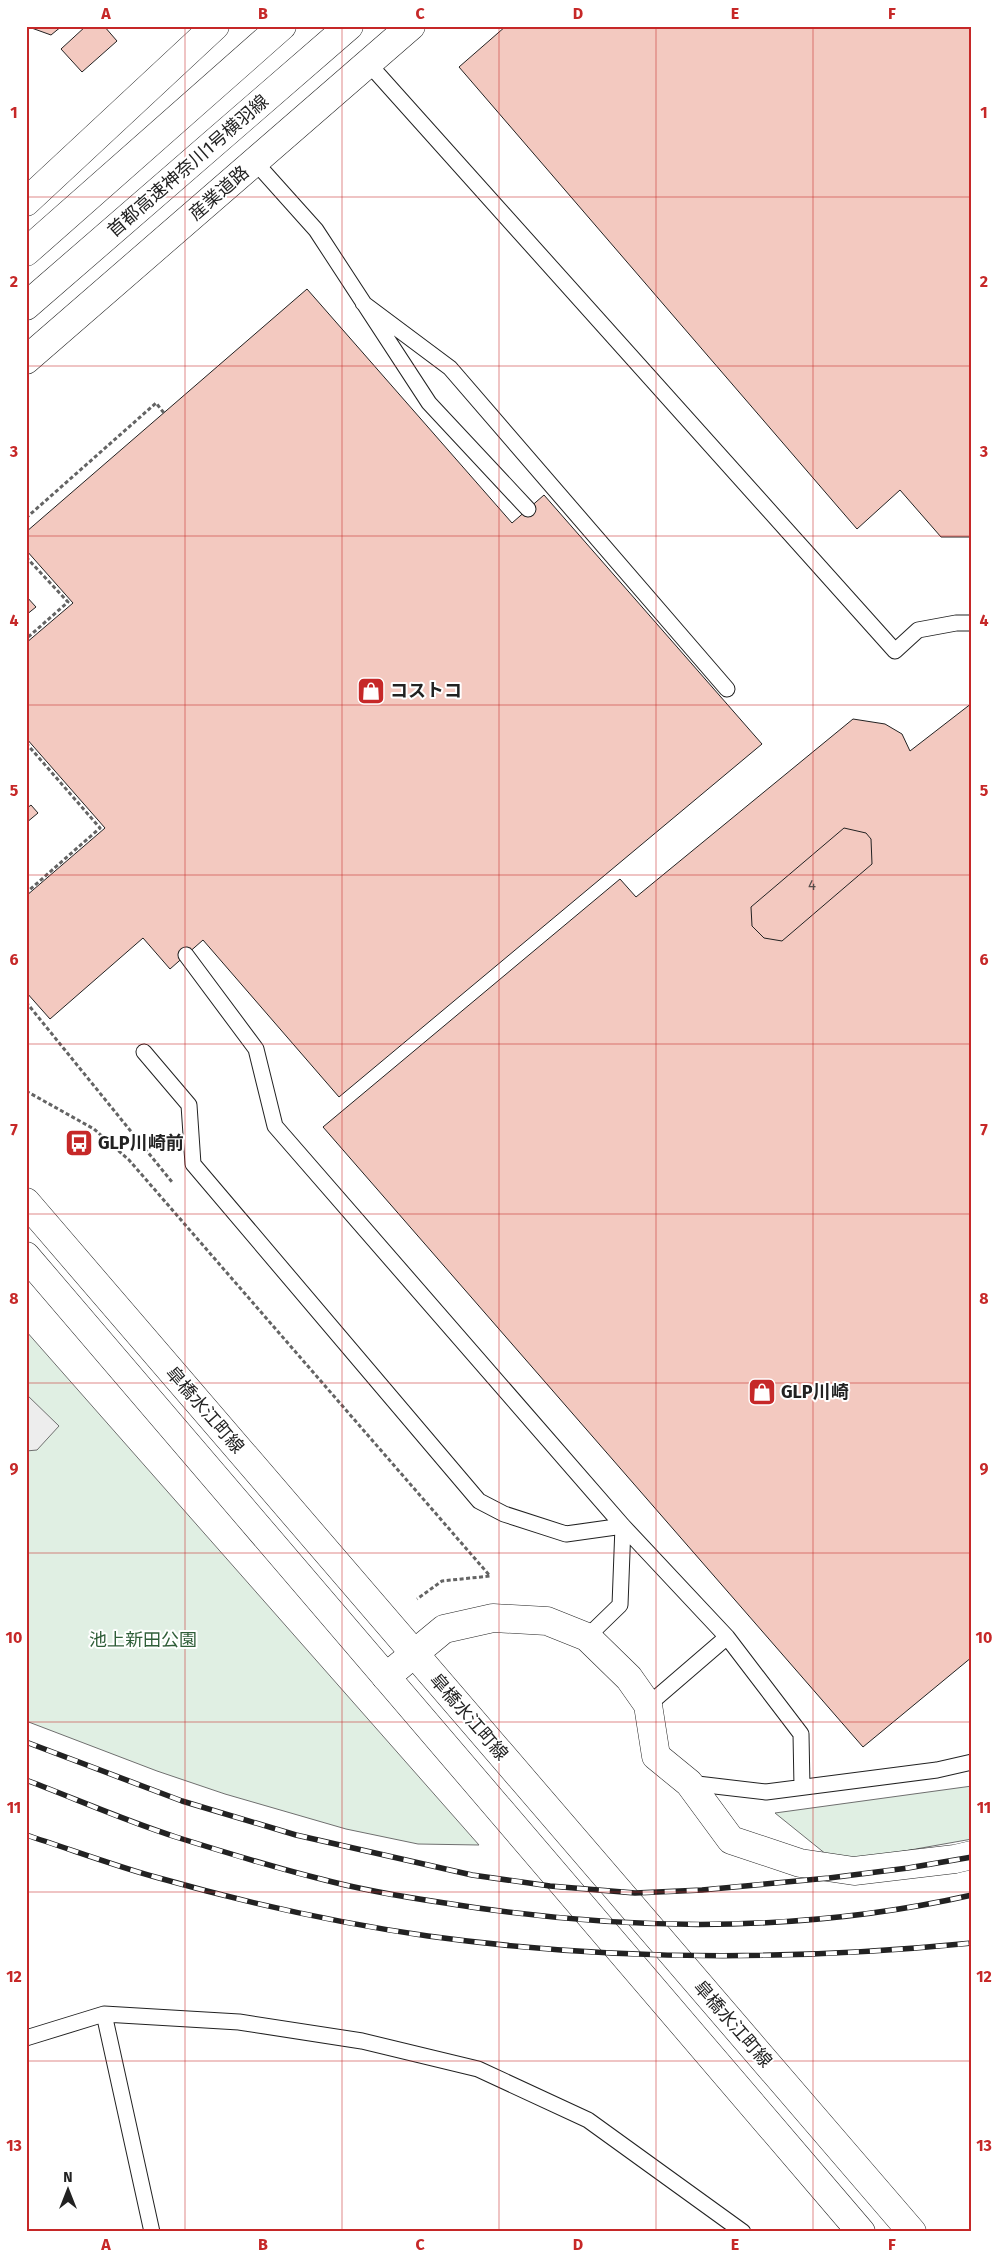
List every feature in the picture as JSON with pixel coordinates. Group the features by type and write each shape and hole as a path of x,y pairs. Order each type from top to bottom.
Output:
{"main road":[{"path":"26,202 215,26"},
{"path":"26,252 282,26"},
{"name":"首都高速神奈川1号横羽線","path":"26,306 349,26"},
{"name":"産業道路","path":"26,360 411,26"},
{"name":"皐橋水江町線","path":"26,1202 912,2232"},
{"name":"皐橋水江町線","path":"26,1256 861,2232"},
{"path":"386,1676 444,1630 493,1618 547,1621 587,1637 629,1678 648,1705 656,1756 688,1783 731,1840 800,1863 854,1871 955,1859 972,1854"}],"lane":[{"path":"368,63 895,651 918,630 956,623 972,623"},
{"path":"255,162 316,230 429,403 528,509"},
{"path":"363,303 450,368 727,689"},
{"path":"186,955 256,1049 275,1126 622,1526 727,1637 801,1734 802,1786"},
{"path":"144,1052 189,1105 193,1164 479,1501 504,1514 566,1534 622,1526"},
{"path":"587,1637 620,1605 622,1526"},
{"path":"648,1705 727,1637"},
{"path":"688,1783 766,1792 937,1770 972,1762"},
{"path":"104,2014 152,2232"},
{"path":"26,2038 104,2014 239,2022 362,2041 478,2069 588,2120 743,2232"}],"path":[{"path":"26,518 156,403 164,413"},
{"path":"26,557 68,602 26,639"},
{"path":"26,743 100,828 26,892"},
{"path":"26,1091 94,1129 129,1160 490,1576 442,1581 417,1599"}],"green space":[{"name":"池上新田公園","path":"26,1331 479,1845 418,1844 346,1829 225,1794 157,1771 26,1721"},
{"path":"972,1786 972,1839 837,1863 775,1813"}],"shaded area":[{"path":"26,1394 59,1426 37,1450 26,1451"}],"building":[{"path":"26,26 62,26 51,35"},
{"path":"86,26 104,26 117,41 82,72 61,49"},
{"path":"506,26 972,26 972,537 941,537 900,490 857,529 459,67"},
{"name":"コストコ","path":"307,289 512,523 544,495 762,744 339,1097 203,940 170,969 143,938 50,1019 26,992 26,896 105,828 26,738 26,643 73,603 26,550 26,532"},
{"path":"26,596 36,607 26,615"},
{"name":"GLP川崎","path":"972,703 972,1657 863,1747 323,1127 620,879 636,897 853,719 885,724 902,734 910,751"},
{"path":"31,805 38,813 26,823 26,809"},
{"path":"844,828 866,833 871,839 872,864 782,941 764,938 752,926 751,907"}],"railway":[{"path":"26,1742 182,1801 296,1835 472,1875 550,1886 635,1893 702,1890 829,1878 908,1868 972,1857"},
{"path":"26,1780 157,1831 284,1869 383,1893 510,1912 642,1923 709,1924 775,1922 841,1917 907,1908 972,1895"},
{"path":"26,1835 142,1873 259,1904 394,1931 496,1944 564,1950 700,1956 836,1953 972,1943"}],"place":[{"name":"コストコ","path":"371,691"},
{"name":"GLP川崎前","path":"79,1143"},
{"name":"GLP川崎","path":"762,1392"}]}
